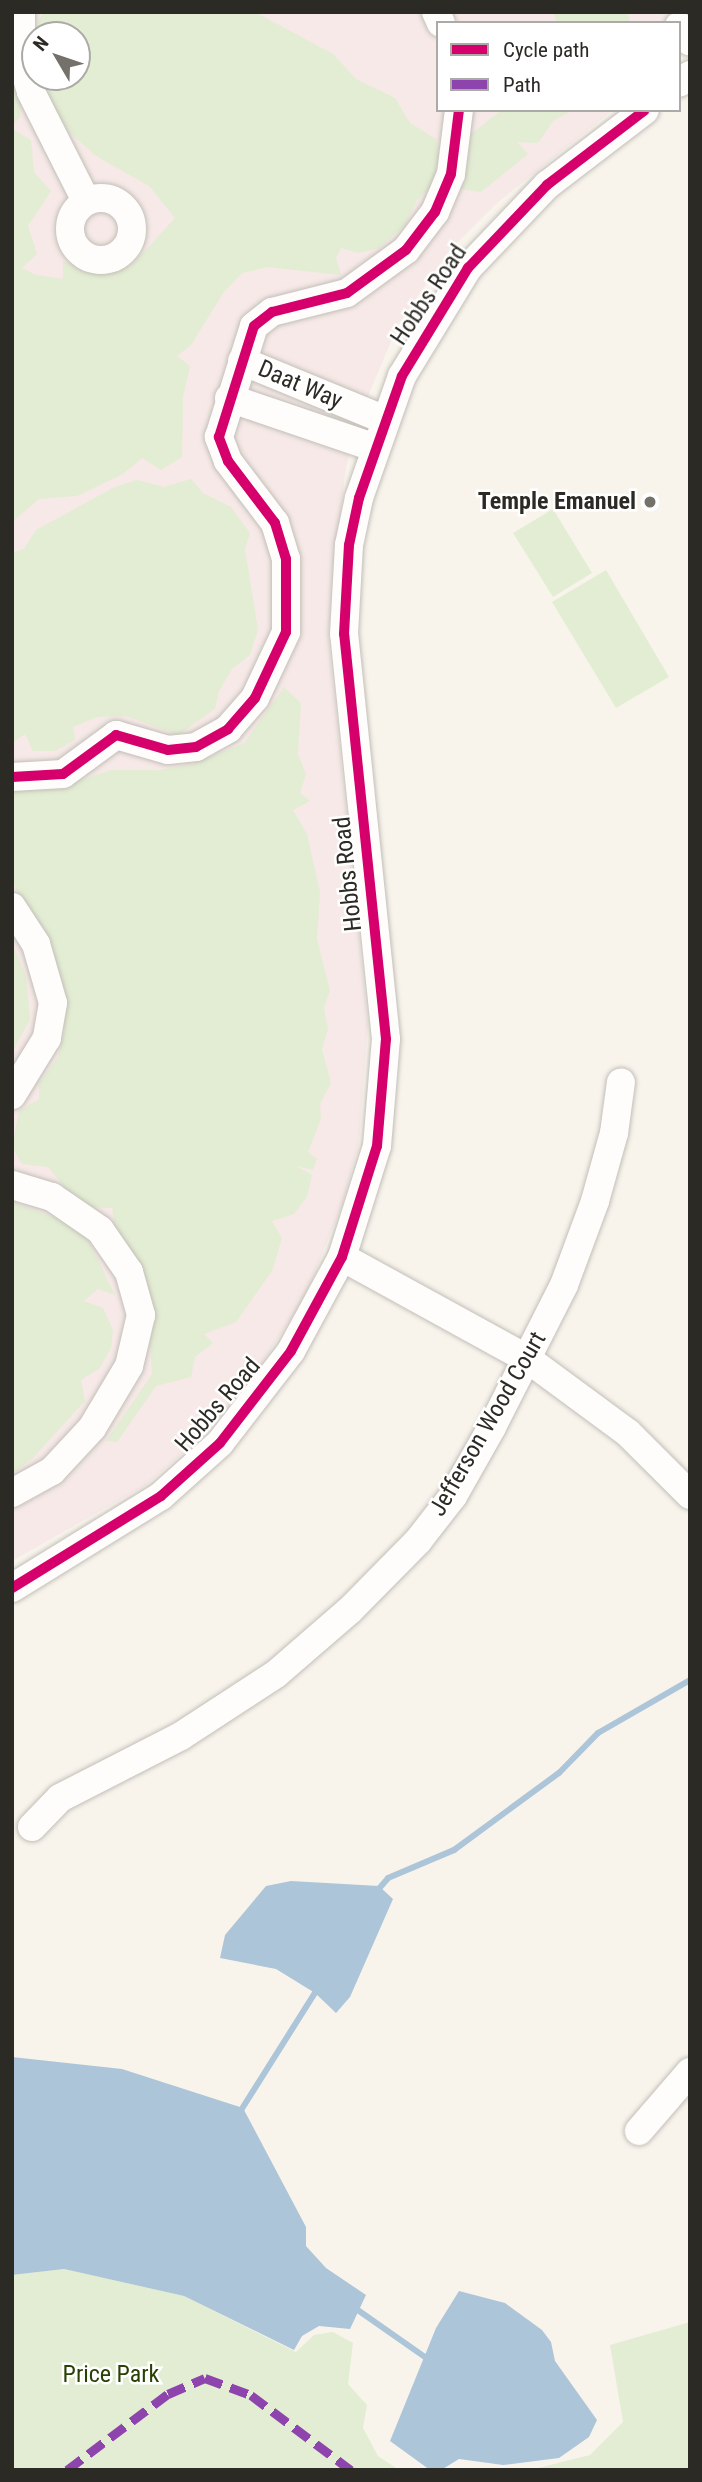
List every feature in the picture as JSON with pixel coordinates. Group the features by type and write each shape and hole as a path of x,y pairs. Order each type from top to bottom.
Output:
{"street":[{"path":"21,12 22,60 31,92 86,201"},
{"name":"Daat Way","path":"385,420 242,361 262,317 347,293 406,250 435,212 451,174 459,112"},
{"name":"Hobbs Road","path":"12,1588 161,1496 220,1443 291,1351 342,1257 377,1146 386,1039 344,634 349,545 373,447 422,336 468,268 547,186 642,112"},
{"path":"12,777 63,774 116,735 168,750 196,747 214,740 242,715 268,678 286,632 286,559 275,523 221,450 219,427 242,361"},
{"name":"Daat Way","path":"229,398 373,447"},
{"path":"12,907 36,944 53,1003 47,1038 12,1095"},
{"name":"Jefferson Wood Court","path":"32,1827 60,1798 223,1712 307,1650 418,1541 453,1496 529,1360 595,1201 614,1133 621,1082"},
{"path":"12,1185 52,1197 100,1230 129,1272 141,1315 129,1366 92,1428 52,1471 12,1493"},
{"path":"342,1257 529,1360 628,1433 690,1495"},
{"path":"639,2131 690,2072"}],"shaded area":[{"path":"12,12 671,12 676,21 436,21 436,112 610,112 498,202 448,252 398,325 358,420 345,473 328,635 368,1025 359,1143 343,1203 305,1297 245,1389 206,1433 146,1485 12,1561"}],"green space":[{"path":"43,12 255,12 333,54 356,79 395,98 410,123 436,139 440,163 431,187 417,200 405,225 379,248 358,253 341,248 336,258 341,275 267,267 242,273 224,292 191,345 177,356 190,366 183,397 182,457 161,470 142,458 123,474 77,496 39,499 12,522 12,129 31,140 34,172 51,191 28,226 37,254 22,268 36,275 63,279 63,262 103,269 132,265 175,218 149,186 96,156 71,134 46,100 43,91 91,91 91,21 39,21"},
{"path":"553,12 627,12 630,21 556,21"},
{"path":"12,73 21,99 20,117 12,127"},
{"path":"499,112 569,112 553,121 538,143 517,142 528,154 481,192 460,189 466,180 458,160 468,136"},
{"path":"191,479 203,493 231,507 250,533 245,549 258,630 250,655 232,669 219,691 215,709 178,735 126,716 97,717 73,727 75,740 55,751 33,751 25,734 12,743 12,553 24,549 36,530 113,488 137,480 164,487"},
{"path":"553,509 592,573 553,597 513,533"},
{"path":"606,570 669,677 616,708 552,602"},
{"path":"284,687 301,703 298,754 306,774 300,793 310,801 293,810 307,834 320,892 317,939 330,991 324,1007 328,1030 322,1049 331,1083 320,1104 321,1119 308,1152 317,1159 313,1170 296,1166 312,1175 307,1197 294,1214 272,1221 282,1238 272,1271 236,1322 204,1334 213,1343 195,1357 191,1377 156,1386 117,1442 106,1441 152,1374 148,1316 116,1234 112,1208 91,1207 65,1188 48,1167 22,1164 12,1146 19,1111 39,1099 39,1083 58,1057 65,1029 45,928 25,912 12,879 12,791 60,787 111,770 159,770 192,764 244,743"},
{"path":"12,943 26,976 30,1019 12,1053"},
{"path":"12,1202 82,1227 115,1295 98,1289 84,1301 103,1308 113,1330 111,1348 100,1368 81,1380 85,1401 33,1458 12,1474"},
{"name":"Price Park","path":"64,2269 184,2296 296,2352 314,2335 333,2332 353,2343 348,2384 367,2405 363,2428 378,2456 399,2470 12,2470 12,2275"},
{"path":"690,2322 690,2470 530,2470 590,2455 623,2422 610,2345"}],"water":[{"path":"291,1881 379,1886 393,1899 350,1997 336,2013 315,1993 276,1969 220,1958 225,1935 266,1886"},
{"path":"12,2057 122,2069 243,2108 306,2227 306,2246 326,2268 366,2295 350,2329 319,2326 302,2336 294,2350 184,2296 64,2269 12,2275"},
{"path":"459,2291 505,2303 542,2330 551,2342 555,2361 597,2420 589,2437 559,2458 503,2465 459,2459 441,2470 430,2470 390,2441 436,2328"}],"waterway":[{"path":"376,1892 388,1878 454,1850 559,1773 598,1733 690,1680"},
{"path":"238,2115 318,1988"},
{"path":"352,2306 429,2360"}],"marked path":[{"path":"67,2470 168,2394 205,2378 251,2395 351,2470"}],"cycle path":[{"path":"12,777 63,774 116,735 168,750 196,747 228,729 255,698 286,632 286,559 275,523 228,461 219,437 254,326 272,312 347,293 406,250 435,212 451,174 459,112"},
{"path":"12,1588 161,1496 220,1443 291,1351 342,1257 377,1146 386,1039 344,634 349,545 359,498 402,376 468,268 547,185 642,112"}],"place":[{"name":"Temple Emanuel","path":"650,502"}]}
